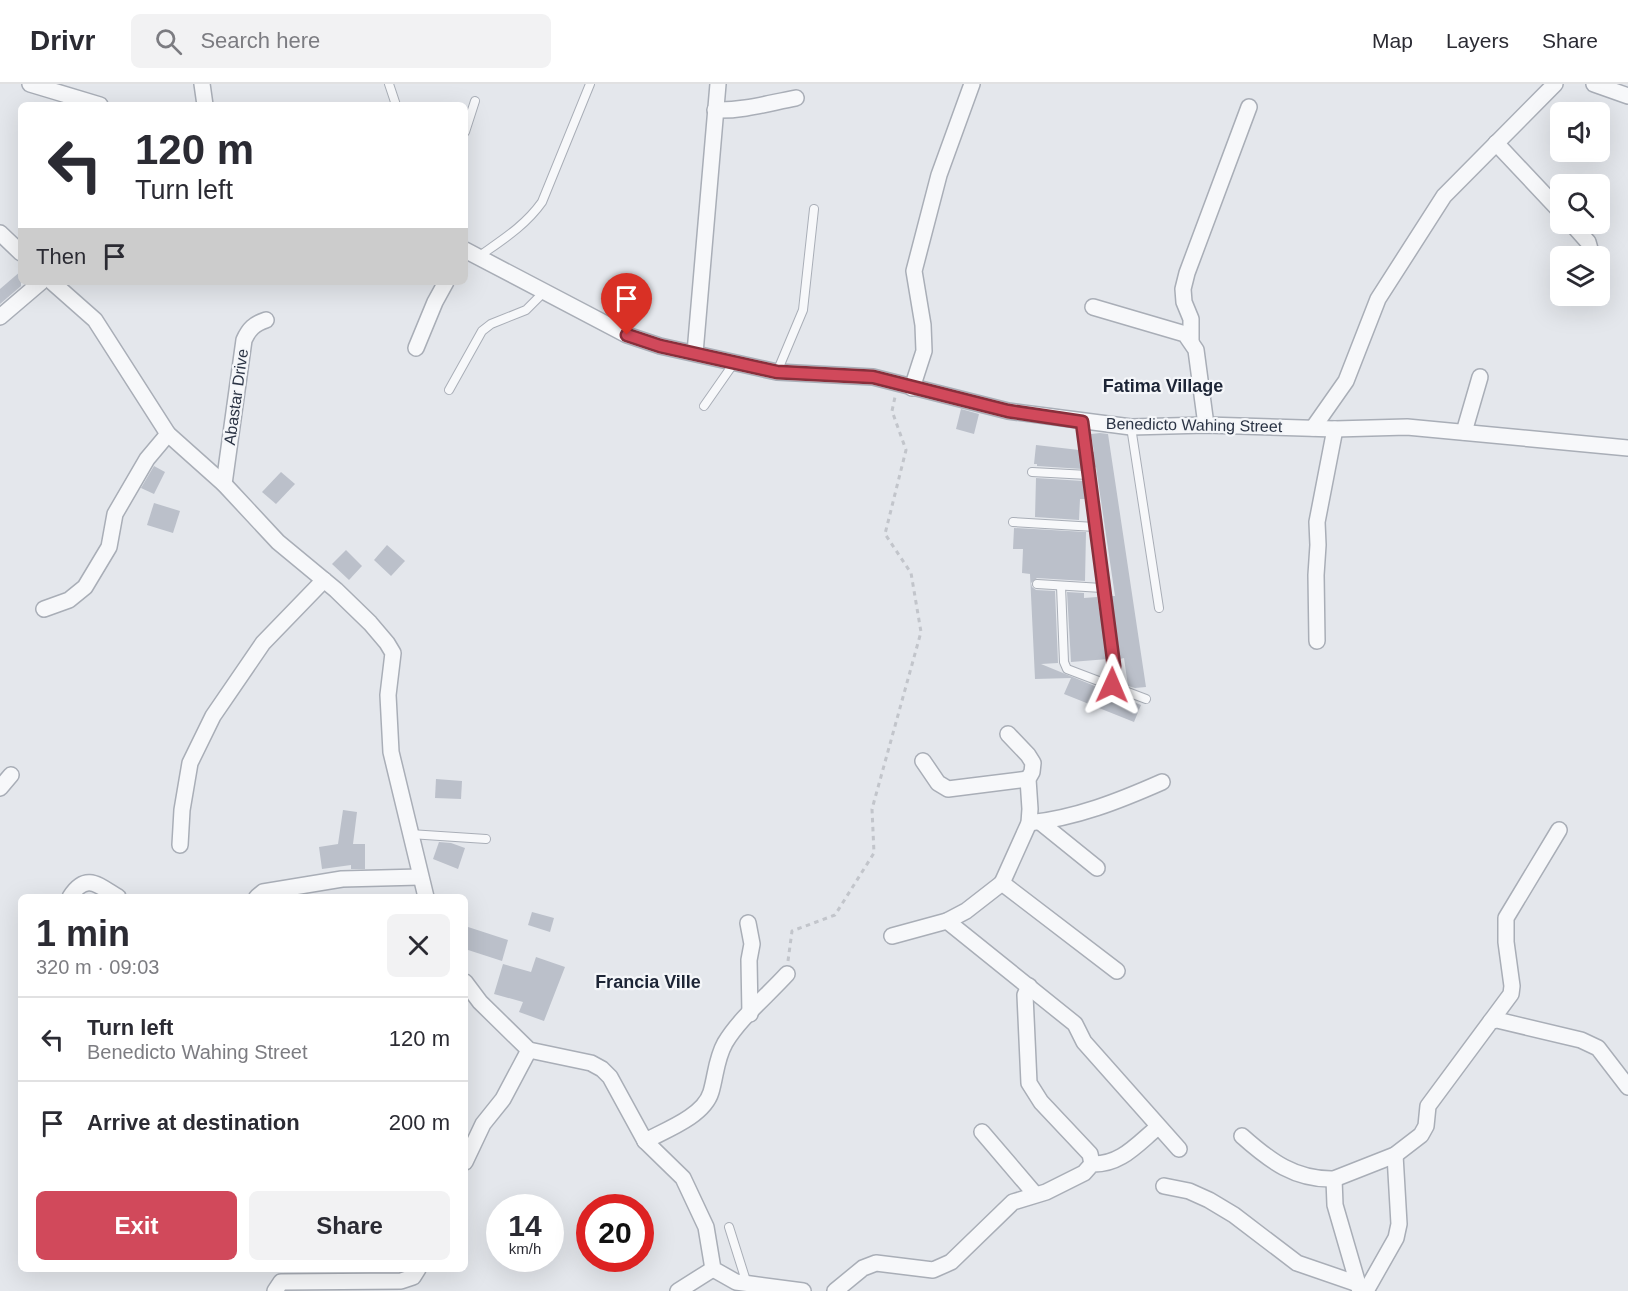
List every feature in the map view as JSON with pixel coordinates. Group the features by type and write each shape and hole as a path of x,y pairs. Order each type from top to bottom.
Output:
{"street":[{"path":"30,84 90,102"},
{"path":"202,84 205,102"},
{"path":"695,353 718,84"},
{"path":"906,386 924,351 923,325 914,271 939,175 972,84"},
{"path":"1312,428 1346,381 1378,299 1444,196 1555,84"},
{"path":"1594,84 1628,96"},
{"path":"715,110 747,109 796,98"},
{"path":"1191,341 1191,319 1184,302 1183,289 1249,108"},
{"path":"1496,143 1550,200"},
{"path":"0,233 18,250"},
{"name":"Benedicto Wahing Street","path":"468,252 627,335 660,346 777,372 873,377 1008,411 1131,427 1206,425 1335,429 1407,427 1628,448"},
{"path":"0,316 36,285"},
{"path":"55,285 95,320 168,434 225,484 278,542 324,580 370,623 387,643 393,653 388,695 391,752 425,894"},
{"path":"416,348 444,285"},
{"path":"1093,308 1185,334 1196,350 1206,425"},
{"name":"Abastar Drive","path":"225,484 244,340 249,330 259,322 266,321"},
{"path":"1464,432 1480,377"},
{"path":"1317,641 1317,522 1335,429"},
{"path":"44,609 69,600 85,587 109,547 114,514 147,459 168,434"},
{"path":"180,845 182,810 190,763 213,716 263,643 324,580"},
{"path":"1008,734 1033,763 1032,772 1028,778 1030,809 1034,822 1097,868"},
{"path":"923,761 938,783 948,789 1028,778"},
{"path":"0,788 11,775"},
{"path":"892,936 947,921 966,912 1002,883 1034,822 1102,807 1162,782"},
{"path":"1242,1136 1266,1158 1297,1175 1334,1179 1395,1155 1421,1135 1428,1106 1511,994 1506,918 1559,830"},
{"path":"261,894 342,879 420,877"},
{"path":"72,894 85,881 91,881 113,894"},
{"path":"1002,883 1117,971"},
{"path":"947,921 1075,1024 1084,1042 1179,1149"},
{"path":"748,923 752,944 748,960 750,1014"},
{"path":"645,1141 689,1118 698,1110 710,1095 717,1059 724,1044 736,1027 787,974"},
{"path":"468,986 480,1002 530,1050 591,1063 610,1077 645,1141 683,1178 706,1227 713,1269"},
{"path":"1029,986 1025,995 1029,1083 1041,1102 1090,1154 1092,1164"},
{"path":"1491,1021 1500,1020 1581,1040 1598,1048 1628,1087"},
{"path":"468,1156 483,1124 503,1099 530,1050"},
{"path":"835,1291 862,1268 876,1263 933,1270 942,1267 951,1262 1013,1202 1046,1192 1084,1173 1092,1164 1105,1164 1120,1159 1158,1127"},
{"path":"982,1132 1035,1194"},
{"path":"1361,1289 1396,1238 1399,1224 1395,1155"},
{"path":"1334,1179 1335,1205 1361,1289"},
{"path":"1164,1186 1189,1191 1209,1200 1234,1215 1297,1263 1361,1289"},
{"path":"713,1269 736,1282 803,1291"},
{"path":"678,1291 713,1269"},
{"path":"275,1291 281,1282 401,1281 413,1277 416,1272"}],"lane":[{"path":"390,84 395,102"},
{"path":"468,252 520,227 531,218 542,202 590,84"},
{"path":"468,123 475,102"},
{"path":"777,372 803,309 814,209"},
{"path":"449,390 482,331 491,324 526,310 544,292"},
{"path":"704,406 734,363"},
{"path":"1082,422 1114,666 1112,685"},
{"path":"1131,427 1159,608"},
{"path":"1032,472 1088,475"},
{"path":"1013,522 1095,527"},
{"path":"1036,584 1102,588"},
{"path":"1061,586 1064,662 1067,669 1146,699"},
{"path":"410,834 486,839"},
{"path":"729,1227 747,1284"}],"path":[{"path":"787,974 792,931 835,915 874,853 872,809 921,633 911,573 885,534 906,450 891,411 906,386"}],"building":[{"path":"18,274 18,285 21,286 0,304 0,289"},
{"path":"961,409 979,414 974,434 956,429"},
{"path":"1091,434 1108,434 1146,687 1128,686 1124,658 1120,659 1109,596 1115,596 1092,451 1094,452"},
{"path":"1036,445 1079,450 1082,469 1037,466 1034,464"},
{"path":"154,466 165,472 154,494 141,488"},
{"path":"281,472 295,484 276,504 262,492"},
{"path":"1036,478 1083,481 1085,499 1080,499 1079,520 1035,517"},
{"path":"154,503 180,511 173,533 147,525"},
{"path":"1014,528 1086,532 1085,581 1037,578 1031,583 1036,590 1055,591 1058,663 1041,664 1141,705 1134,722 1064,694 1071,678 1035,679 1030,574 1022,573 1023,549 1013,549"},
{"path":"387,545 405,561 391,576 374,560"},
{"path":"346,550 362,566 349,580 332,564"},
{"path":"1067,592 1084,593 1084,598 1097,597 1108,659 1071,662"},
{"path":"436,779 462,781 461,799 435,798"},
{"path":"343,810 357,812 353,844 365,844 365,869 351,869 351,865 322,869 319,847 338,844"},
{"path":"439,842 465,848 458,869 433,859"},
{"path":"532,912 554,918 550,932 528,925"},
{"path":"468,927 508,940 502,961 468,950"},
{"path":"536,957 565,967 544,1021 519,1012 523,1002 494,994 503,964 531,972"}],"district":[{"name":"Fatima Village","path":"1163,386"},
{"name":"Francia Ville","path":"648,982"}],"route":[{"path":"627,335 660,346 777,372 873,377 1008,411 1082,422 1114,666 1112,685"}]}
